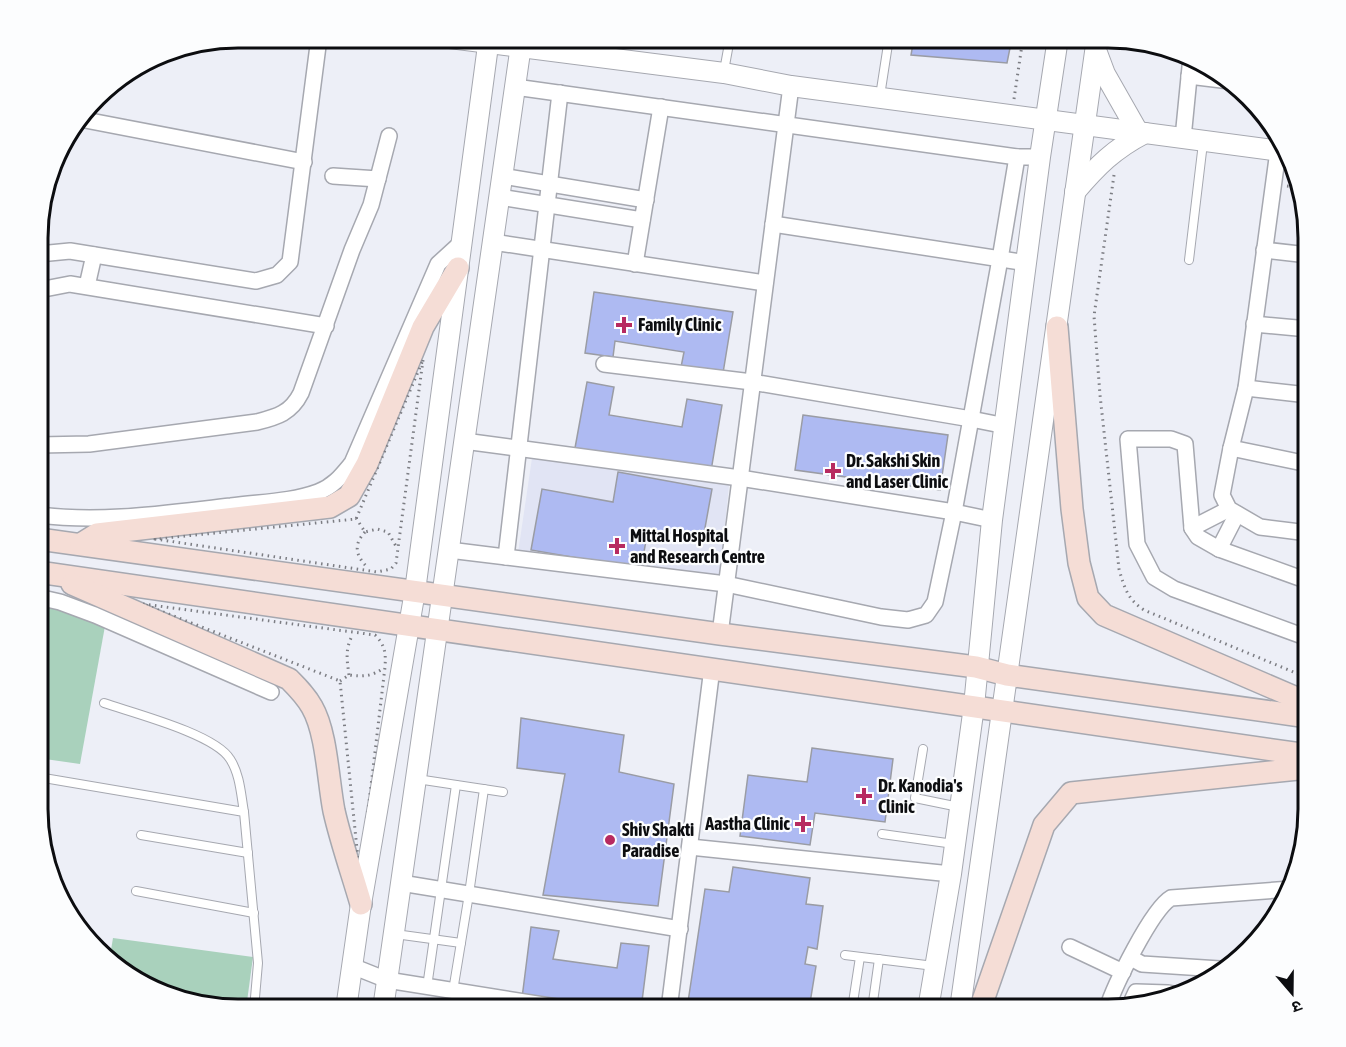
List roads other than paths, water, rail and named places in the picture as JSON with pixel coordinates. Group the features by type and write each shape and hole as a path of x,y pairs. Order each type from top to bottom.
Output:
{"main road":[{"path":"81,544 97,534 330,507 349,496 368,464 423,327 458,268"},
{"path":"1058,327 1072,509 1078,563 1088,598 1104,615 1298,699"},
{"path":"48,539 720,634 976,667 1007,675 1298,716"},
{"path":"48,574 1298,754"},
{"path":"48,575 289,679 303,693 314,709 327,761 334,811 361,904"},
{"path":"984,999 1044,825 1071,793 1298,769"}],"street":[{"path":"48,253 70,251 256,281 277,275 290,262 318,48"},
{"path":"347,999 361,904 415,591 488,48"},
{"path":"384,999 520,48"},
{"path":"555,48 724,73 791,86 1276,150"},
{"path":"930,999 951,874 974,706 992,520 1057,48"},
{"path":"962,999 1058,327 1095,48"},
{"path":"1097,48 1105,74 1142,133"},
{"path":"1183,138 1190,67"},
{"path":"1189,76 1211,79"},
{"path":"720,634 791,86"},
{"path":"515,87 1017,157 1040,157"},
{"path":"506,557 560,93"},
{"path":"635,264 661,107"},
{"path":"89,121 304,162"},
{"path":"1075,192 1097,166 1142,133"},
{"path":"48,445 89,444 257,422 279,416 295,405 326,326 378,179 389,136"},
{"path":"449,550 726,584 881,617 908,620 926,615 935,602 954,512 1017,157"},
{"path":"1281,160 1264,250 1246,388 1222,495 1233,511 1260,527 1298,532"},
{"path":"333,176 378,179"},
{"path":"502,176 646,200"},
{"path":"499,197 642,220"},
{"path":"773,224 1027,263"},
{"path":"492,242 765,284"},
{"path":"48,516 79,519 155,514 291,498 318,492 336,483 352,463 438,264 461,243"},
{"path":"1264,250 1298,254"},
{"path":"87,286 94,255"},
{"path":"48,288 70,284 87,286 326,326"},
{"path":"1254,324 1298,328"},
{"path":"604,364 752,382 1006,426"},
{"path":"1246,388 1298,394"},
{"path":"1298,577 1219,549 1198,537 1192,528 1185,444 1171,439 1128,439 1137,544 1154,577 1174,589 1298,635"},
{"path":"464,441 740,478 992,520"},
{"path":"1231,448 1298,462"},
{"path":"1192,528 1233,511"},
{"path":"1219,549 1233,511"},
{"path":"48,599 95,615 271,692"},
{"path":"670,999 712,668"},
{"path":"690,846 951,874"},
{"path":"401,883 680,929"},
{"path":"1111,999 1156,912 1171,898 1280,890"},
{"path":"1070,947 1123,972"},
{"path":"1131,958 1142,964 1211,968"},
{"path":"352,966 387,980 505,999"},
{"path":"1134,997 1136,992 1158,993"}],"lane":[{"path":"724,73 728,48"},
{"path":"879,98 887,48"},
{"path":"1189,260 1204,141"},
{"path":"104,703 194,734 216,745 229,756 236,771 244,812 258,963 255,999"},
{"path":"923,749 915,798 960,807"},
{"path":"416,778 503,792"},
{"path":"48,779 244,812"},
{"path":"427,987 456,784"},
{"path":"453,991 484,789"},
{"path":"882,834 955,844"},
{"path":"141,835 248,853"},
{"path":"136,891 254,913"},
{"path":"394,934 461,943"},
{"path":"845,955 936,966"},
{"path":"854,999 860,957"},
{"path":"873,999 879,959"}],"place":[{"name":"Family Clinic","path":"624,325"},
{"name":"Dr. Sakshi Skin and Laser Clinic","path":"833,471"},
{"name":"Mittal Hospital and Research Centre","path":"617,546"},
{"name":"Dr. Kanodia's Clinic","path":"864,796"},
{"name":"Aastha Clinic","path":"803,824"},
{"name":"Shiv Shakti Paradise","path":"610,840"}]}
